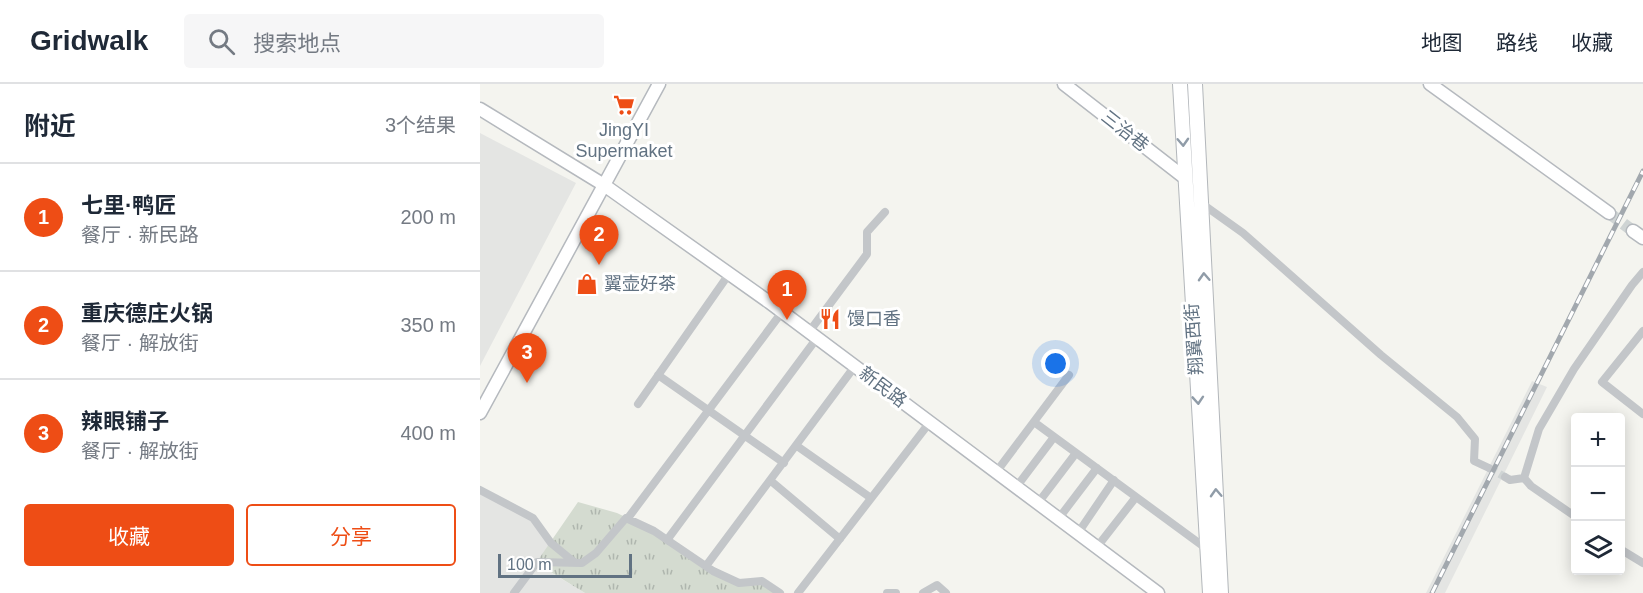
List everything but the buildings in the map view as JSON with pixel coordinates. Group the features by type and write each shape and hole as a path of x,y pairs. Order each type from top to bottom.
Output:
{"main road":[{"name":"翔翼西街","path":"1180,84 1210,593"},
{"name":"翔翼西街","path":"1194,84 1221,593"}],"street":[{"path":"601,183 650,84"},
{"path":"481,405 601,183 659,84"},
{"name":"三治巷","path":"1064,84 1185,178"},
{"path":"1430,84 1609,213"},
{"name":"新民路","path":"480,109 601,183 729,274 997,471 1158,593"},
{"path":"1201,203 1243,233 1457,417 1475,439 1474,460 1489,468"},
{"path":"667,540 744,435 867,254 867,232 885,212"},
{"path":"1524,478 1539,429 1574,369 1643,272"},
{"path":"638,404 729,274"},
{"path":"514,593 537,562 582,563 596,553 627,518 782,312"},
{"path":"1643,331 1602,382 1643,414"},
{"path":"706,566 855,366"},
{"path":"658,375 784,463"},
{"path":"997,471 1069,375"},
{"path":"798,593 930,422"},
{"path":"1034,422 1208,549"},
{"path":"1017,486 1054,437"},
{"path":"797,446 871,498"},
{"path":"1038,503 1076,453"},
{"path":"1059,519 1097,468"},
{"path":"1505,477 1510,480 1524,478"},
{"path":"1524,478 1571,514"},
{"path":"1078,533 1114,480"},
{"path":"771,481 840,539"},
{"path":"480,490 533,518 551,543 574,562"},
{"path":"1097,547 1136,497"},
{"path":"627,518 667,540 706,566 739,583 762,581 780,593"},
{"path":"1625,552 1643,563"},
{"path":"923,593 937,585 946,593"},
{"path":"887,593 896,593"}],"shaded area":[{"path":"480,133 576,183 480,366"},
{"path":"1532,381 1547,387 1445,593 1426,593"},
{"path":"480,490 533,518 551,543 537,564 585,593 480,593"}],"green space":[{"path":"578,502 617,513 656,532 742,584 762,581 780,593 585,593 536,563"}],"tunnel":[{"path":"1609,213 1633,231"},
{"path":"1489,468 1505,477"}],"railway":[{"path":"1432,593 1643,171"}],"place":[{"name":"JingYI Supermaket","path":"624,105"},
{"name":"重庆德庄火锅","path":"599,265"},
{"name":"翼壶好茶","path":"587,284"},
{"name":"馒口香","path":"830,319"},
{"name":"七里·鸭匠","path":"787,320"},
{"name":"辣眼铺子","path":"527,383"}]}
